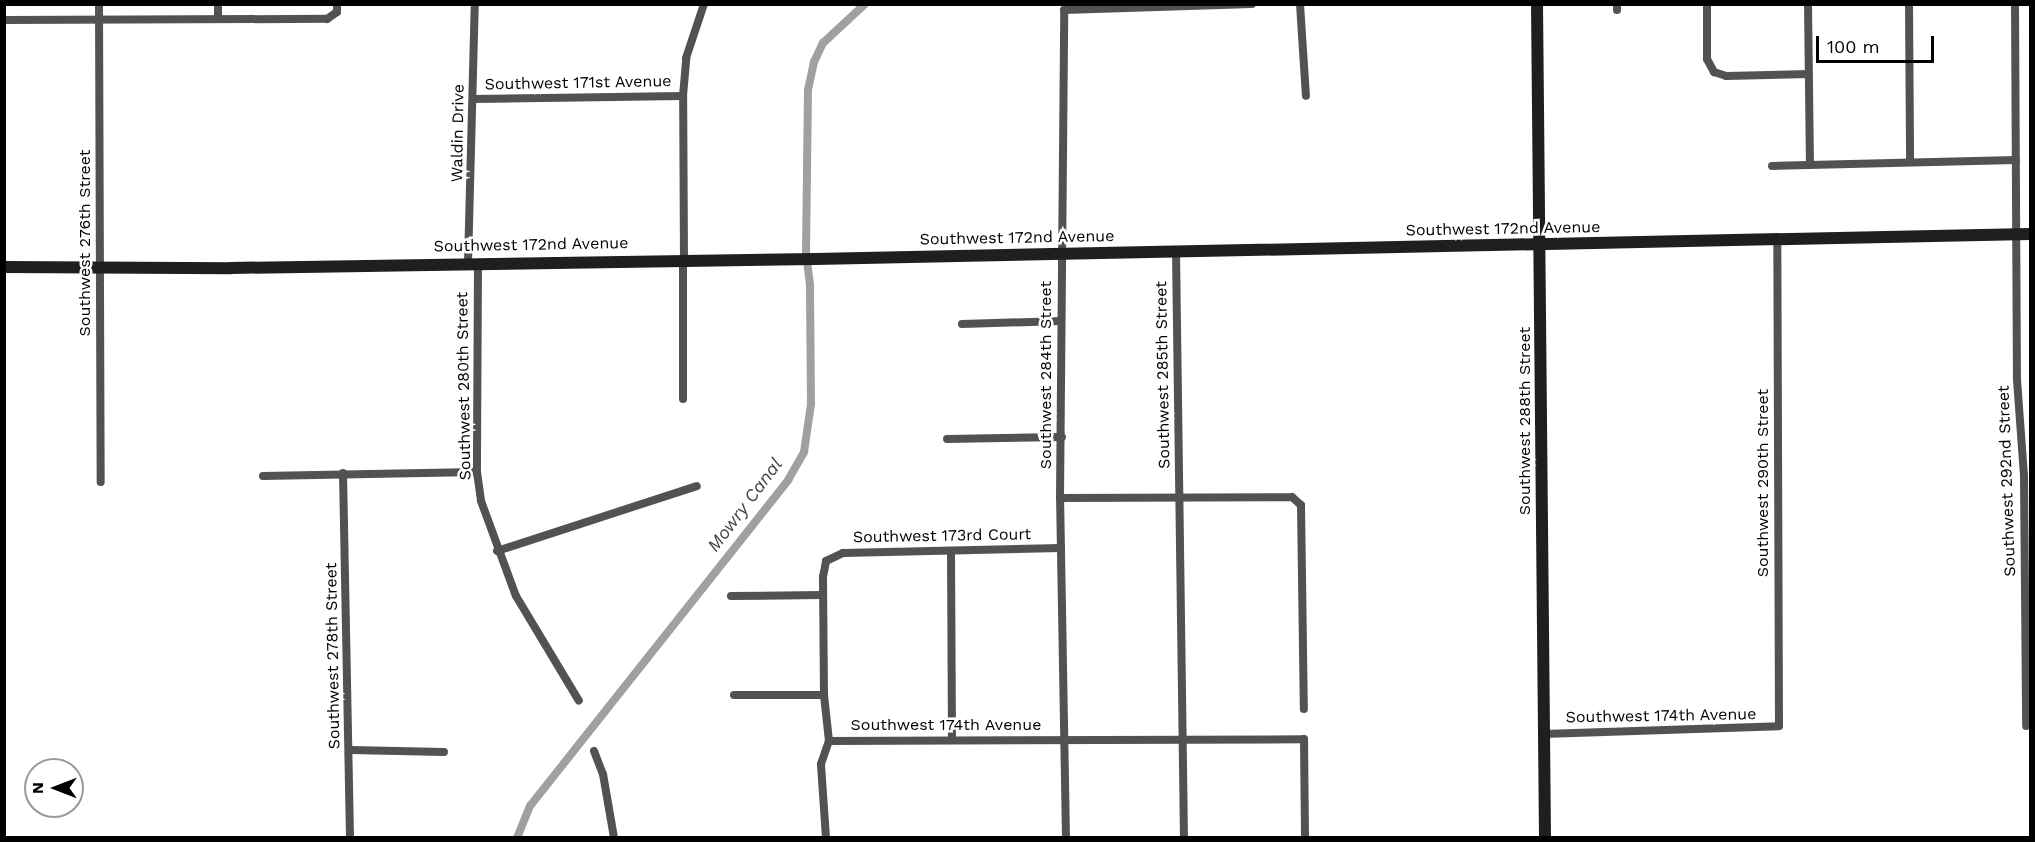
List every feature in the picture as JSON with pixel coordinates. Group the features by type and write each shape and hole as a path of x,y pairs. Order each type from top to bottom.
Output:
{"street":[{"name":"Southwest 276th Street","path":"99,4 101,482"},
{"path":"218,4 218,18"},
{"path":"4,20 333,17 337,4"},
{"name":"Waldin Drive","path":"473,263 475,4"},
{"path":"683,399 683,96 686,58 704,4"},
{"name":"Southwest 284th Street","path":"1066,837 1060,498 1064,10 1252,4"},
{"path":"1299,4 1306,96"},
{"name":"Southwest 288th Street","path":"1537,4 1545,837"},
{"path":"1707,4 1707,59 1714,72 1726,76 1809,74"},
{"path":"1808,4 1810,165"},
{"path":"1909,4 1911,162"},
{"name":"Southwest 292nd Street","path":"2015,4 2017,380 2023,429 2028,606 2026,726"},
{"name":"Southwest 171st Avenue","path":"473,99 683,96"},
{"path":"1773,166 2016,160"},
{"name":"Southwest 172nd Avenue","path":"4,267 815,259 2031,234"},
{"name":"Southwest 290th Street","path":"1777,240 1779,726"},
{"name":"Southwest 285th Street","path":"1176,252 1185,741 1184,837"},
{"name":"Southwest 280th Street","path":"473,263 477,472 481,501 497,551 516,596 579,701"},
{"path":"962,324 1061,321"},
{"path":"947,439 1062,437"},
{"path":"264,476 477,472"},
{"name":"Southwest 278th Street","path":"343,473 350,837"},
{"path":"497,551 697,486"},
{"path":"1060,498 1292,497 1301,505 1304,709"},
{"name":"Southwest 173rd Court","path":"823,595 826,561 843,553 1061,548"},
{"path":"951,551 952,740"},
{"path":"731,596 823,595 824,694 829,741 821,764 826,837"},
{"path":"734,695 824,694"},
{"name":"Southwest 174th Avenue","path":"1544,734 1779,726"},
{"name":"Southwest 174th Avenue","path":"829,741 1064,739 1185,741 1304,738 1305,837"},
{"path":"350,750 444,752"},
{"path":"594,751 603,774 614,837"}],"waterway":[{"name":"Mowry Canal","path":"517,838 530,806 788,480 804,452 811,404 810,285 806,252 808,90 814,62 823,43 865,4"}]}
